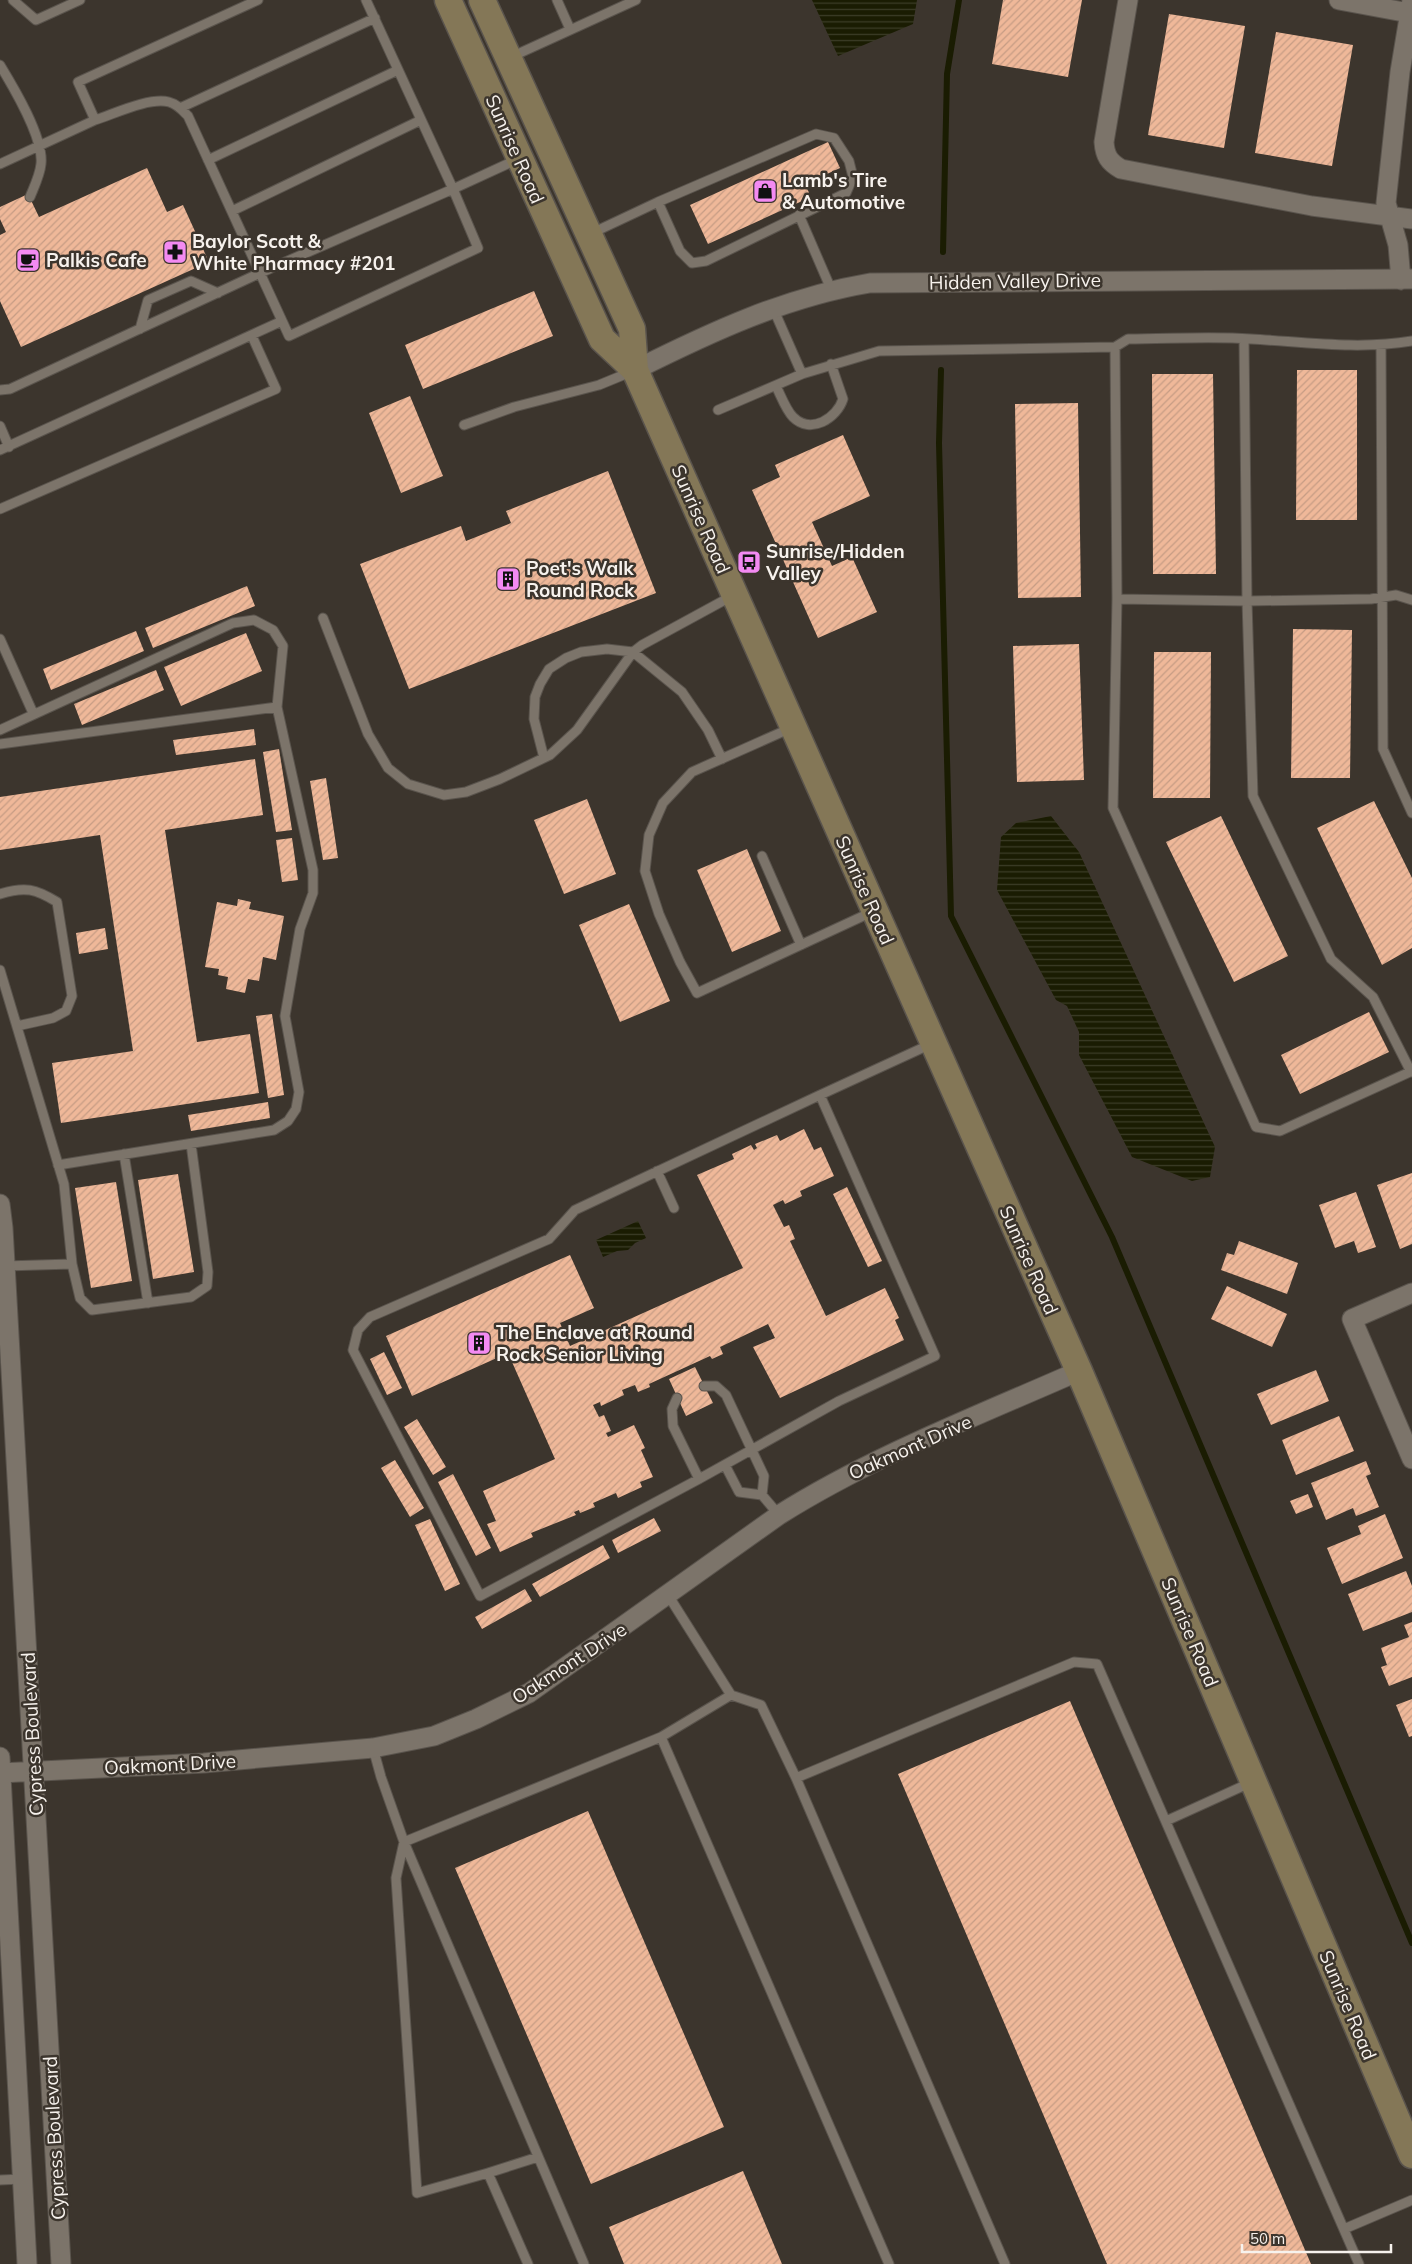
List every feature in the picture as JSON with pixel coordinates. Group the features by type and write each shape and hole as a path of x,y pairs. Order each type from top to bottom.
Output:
{"main road":[{"name":"Sunrise Road","path":"448,0 602,339 635,370"},
{"name":"Sunrise Road","path":"482,0 632,329 635,370 1079,1371 1412,2155"}],"street":[{"path":"1128,0 1104,142 1108,159 1113,165 1121,169 1312,206 1412,219"},
{"path":"1339,0 1411,10 1400,72 1386,203 1407,280"},
{"name":"Hidden Valley Drive","path":"635,370 709,333 773,307 831,289 870,283 1024,280 1407,280"},
{"name":"Cypress Boulevard","path":"0,1204 61,2264"},
{"path":"1412,1293 1352,1319 1412,1459"},
{"name":"Oakmont Drive","path":"0,1768 34,1772 204,1763 373,1748 434,1736 476,1719 529,1693 778,1515 821,1488 866,1465 1079,1371"},
{"name":"Cypress Boulevard","path":"0,1768 27,2264"}],"lane":[{"path":"13,0 36,20 80,0"},
{"path":"95,120 78,82 258,0"},
{"path":"0,164 95,120 152,102 168,102 180,108 188,116 289,336 478,248 366,0"},
{"path":"557,0 570,30"},
{"path":"509,58 636,0"},
{"path":"180,108 375,18"},
{"path":"0,65 16,91 40,146 41,165 30,197"},
{"path":"208,160 398,70"},
{"path":"232,211 421,120"},
{"path":"590,234 658,202 816,134 834,138 849,161 853,177 846,193 706,261 692,263 680,251 658,202"},
{"path":"0,390 10,389 260,273 519,159"},
{"path":"799,215 831,289"},
{"path":"140,329 148,300 191,281 218,293"},
{"path":"773,307 802,374"},
{"path":"0,426 4,448 282,321"},
{"path":"0,509 276,389 252,336"},
{"path":"718,410 802,374 879,351 1115,347 1128,339 1244,339 1292,343 1381,345 1412,341"},
{"path":"1115,347 1117,598 1113,808 1256,1127 1280,1131 1412,1072 1373,997 1331,959 1253,796 1247,601 1244,339"},
{"path":"1381,345 1383,749 1412,813"},
{"path":"776,386 793,417 804,423 826,422 839,411 843,399 831,364"},
{"path":"464,425 514,407 599,385 635,370"},
{"path":"323,618 368,734 388,768 408,784 444,795 466,792 500,779 544,758 562,746 577,730 633,652 642,645 735,595"},
{"path":"1117,598 1247,601 1396,595 1412,600"},
{"path":"0,730 32,713 233,623 254,620 273,630 283,646 277,706 313,870 313,893 300,929 285,1016 299,1092 296,1109 288,1121 274,1130 58,1165"},
{"path":"0,639 32,713"},
{"path":"544,758 534,719 535,697 540,684 549,669 566,658 581,652 607,649 633,652 682,692 708,730 722,759"},
{"path":"0,744 277,706"},
{"path":"793,727 692,772 663,803 649,835 645,870 660,914 680,962 697,993 801,946 874,910"},
{"path":"762,856 801,946"},
{"path":"0,894 23,888 40,891 57,902 72,996 66,1011 52,1018 17,1026"},
{"path":"0,970 64,1184 72,1264 80,1298 92,1310 192,1297 207,1286 208,1272 191,1144"},
{"path":"820,1095 935,1356 839,1401 753,1450 480,1596 353,1350 358,1330 370,1317 549,1239 574,1210 820,1095 933,1043"},
{"path":"124,1154 148,1303"},
{"path":"657,1171 674,1208"},
{"path":"5,1266 72,1264"},
{"path":"704,1386 716,1386 726,1395 764,1476 762,1495"},
{"path":"677,1398 672,1409 673,1426 699,1479"},
{"path":"725,1465 739,1492 762,1495 778,1515"},
{"path":"668,1595 731,1695 761,1705 796,1778 1005,2264"},
{"path":"796,1778 1074,1662 1097,1664 1359,2264"},
{"path":"404,1842 660,1737 731,1695"},
{"path":"660,1737 889,2264"},
{"path":"373,1748 404,1842 584,2264"},
{"path":"1166,1821 1253,1782"},
{"path":"404,1842 396,1878 417,2193 488,2174 538,2156"},
{"path":"488,2174 528,2264"},
{"path":"0,2180 22,2179"},
{"path":"1344,2229 1412,2200"}],"shaded area":[{"path":"812,0 917,0 913,24 838,56"},
{"path":"1051,816 1079,852 1215,1147 1210,1177 1192,1181 1132,1157 1079,1055 1079,1032 1067,1006 1056,1000 997,890 1001,837 1016,823"},
{"path":"638,1221 646,1238 635,1243 628,1250 617,1251 603,1257 596,1240"}],"building":[{"path":"1003,0 1082,0 1068,77 992,64"},
{"path":"1169,14 1245,26 1224,148 1148,135"},
{"path":"1276,32 1353,45 1332,166 1255,153"},
{"name":"Lamb's Tire & Automotive","path":"828,142 840,168 805,184 811,197 708,244 690,205"},
{"path":"147,168 167,212 183,205 209,262 21,347 0,301 0,235 6,232 0,219 0,207 28,194 39,217"},
{"path":"534,291 553,336 423,389 405,345"},
{"path":"1297,370 1357,370 1357,520 1296,520"},
{"path":"1152,374 1213,374 1216,574 1153,574"},
{"path":"410,396 443,476 401,493 369,413"},
{"path":"1078,403 1081,597 1018,598 1015,404"},
{"path":"843,435 870,496 812,522 832,566 852,557 877,612 818,638 752,490 780,477 775,465"},
{"name":"Poet's Walk Round Rock","path":"608,471 656,593 409,689 360,564 461,526 466,541 511,523 506,511"},
{"path":"247,586 255,606 153,648 145,628"},
{"path":"1293,629 1352,630 1350,778 1291,778"},
{"path":"136,631 144,651 51,690 43,669"},
{"path":"246,633 262,671 181,706 164,667"},
{"path":"1079,644 1084,780 1017,782 1013,646"},
{"path":"1154,652 1211,652 1210,798 1153,798"},
{"path":"156,670 164,690 82,725 74,704"},
{"path":"254,729 256,745 176,755 173,740"},
{"path":"279,749 292,830 276,832 263,752"},
{"path":"255,759 263,815 165,830 197,1042 250,1034 259,1093 61,1123 52,1063 133,1051 100,835 0,850 0,797"},
{"path":"326,778 338,858 323,860 310,781"},
{"path":"587,799 616,874 564,894 534,820"},
{"path":"1374,801 1412,878 1412,948 1382,965 1317,828"},
{"path":"1221,816 1288,956 1234,982 1166,842"},
{"path":"292,838 298,880 282,882 276,840"},
{"path":"747,849 781,931 732,952 697,870"},
{"path":"238,899 251,902 249,909 284,916 276,960 263,957 259,981 248,979 245,993 226,989 228,977 218,975 219,969 205,967 217,902 237,906"},
{"path":"629,904 670,1001 620,1022 579,925"},
{"path":"105,928 108,949 79,954 76,933"},
{"path":"1369,1012 1389,1052 1300,1094 1281,1055"},
{"path":"272,1014 284,1095 268,1098 256,1016"},
{"path":"268,1102 270,1118 191,1131 188,1115"},
{"name":"The Enclave at Round Rock Senior Living","path":"804,1129 814,1150 821,1147 834,1176 800,1191 802,1196 785,1204 783,1200 773,1205 784,1227 789,1225 795,1239 790,1241 826,1316 885,1288 899,1318 895,1320 904,1340 780,1398 753,1347 775,1338 768,1324 720,1347 723,1354 712,1359 710,1356 649,1384 650,1387 638,1392 635,1385 622,1390 624,1395 601,1406 600,1402 593,1405 599,1417 604,1415 611,1431 606,1433 608,1437 634,1425 645,1448 641,1450 653,1477 640,1482 642,1487 618,1498 616,1493 593,1503 595,1507 580,1513 579,1510 574,1512 576,1515 531,1533 533,1537 500,1552 487,1524 496,1521 483,1491 555,1459 508,1353 412,1396 386,1336 570,1255 594,1308 560,1323 570,1346 743,1268 697,1175 734,1159 732,1154 751,1145 754,1150 757,1148 755,1144 777,1135 780,1141"},
{"path":"1412,1173 1412,1244 1400,1249 1377,1185"},
{"path":"178,1174 194,1272 153,1279 138,1180"},
{"path":"116,1182 132,1281 91,1288 75,1188"},
{"path":"847,1187 882,1261 868,1267 833,1194"},
{"path":"1356,1192 1376,1247 1358,1253 1354,1241 1335,1248 1319,1205"},
{"path":"1239,1241 1298,1263 1287,1294 1221,1270 1227,1253 1234,1255"},
{"path":"1227,1286 1287,1314 1272,1347 1211,1319"},
{"path":"384,1352 402,1388 387,1395 370,1359"},
{"path":"695,1367 713,1403 686,1416 669,1379"},
{"path":"1316,1370 1329,1401 1271,1425 1257,1394"},
{"path":"1339,1416 1354,1451 1296,1475 1282,1440"},
{"path":"417,1419 446,1467 433,1475 404,1427"},
{"path":"395,1460 424,1508 410,1517 381,1468"},
{"path":"1366,1461 1371,1474 1366,1476 1379,1507 1356,1516 1353,1508 1326,1520 1311,1483"},
{"path":"453,1474 491,1548 476,1556 438,1482"},
{"path":"1308,1494 1313,1507 1296,1514 1290,1501"},
{"path":"1385,1514 1403,1558 1342,1584 1327,1548 1361,1534 1358,1526"},
{"path":"654,1518 661,1531 618,1553 612,1540"},
{"path":"430,1519 460,1584 445,1591 415,1525"},
{"path":"603,1545 610,1558 540,1597 532,1584"},
{"path":"1406,1571 1412,1586 1412,1612 1363,1631 1348,1594"},
{"path":"525,1589 532,1601 482,1629 475,1617"},
{"path":"1412,1622 1412,1677 1389,1686 1381,1667 1387,1665 1381,1648 1409,1637 1404,1625"},
{"path":"1412,1699 1412,1736 1409,1737 1396,1705"},
{"path":"1070,1701 1311,2264 1107,2264 898,1774"},
{"path":"588,1811 724,2127 591,2184 455,1868"},
{"path":"743,2171 782,2264 624,2264 609,2227"}],"waterway":[{"path":"943,252 947,74 959,0"},
{"path":"941,370 939,443 951,916 1112,1237 1412,1943"}],"place":[{"name":"Lamb's Tire & Automotive","path":"765,191"},
{"name":"Baylor Scott & White Pharmacy #201","path":"175,252"},
{"name":"Palkis Cafe","path":"28,260"},
{"name":"Sunrise/Hidden Valley","path":"749,562"},
{"name":"Poet's Walk Round Rock","path":"508,579"},
{"name":"The Enclave at Round Rock Senior Living","path":"479,1343"}]}
